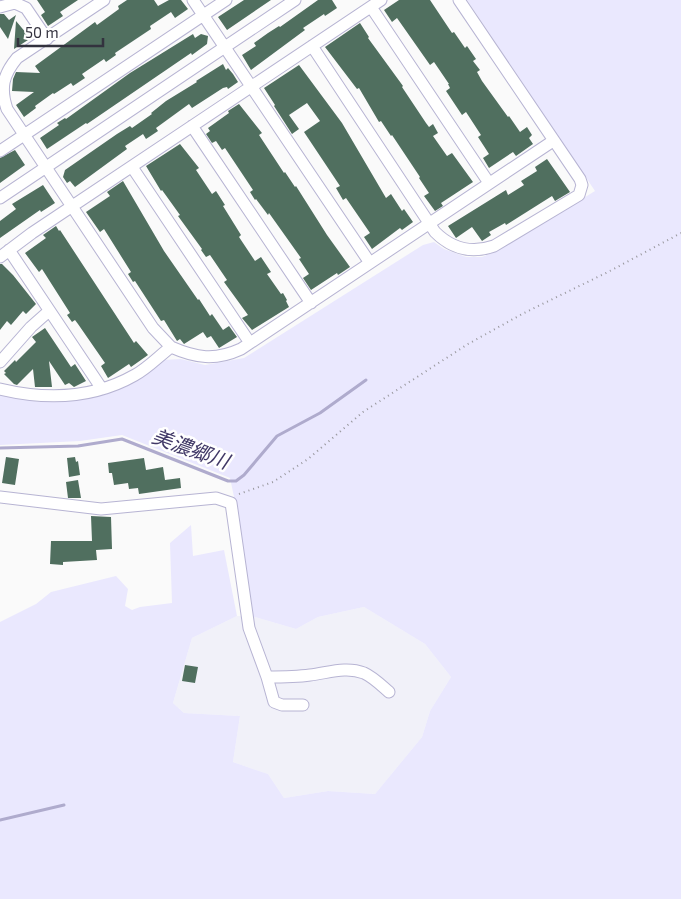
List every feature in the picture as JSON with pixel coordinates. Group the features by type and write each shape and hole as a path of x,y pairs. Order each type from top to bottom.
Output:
{"street":[{"path":"104,0 17,58 8,69 5,77 3,98 7,109 153,328 171,347 185,353 203,357 228,355 250,343 553,140"},
{"path":"193,0 370,263"},
{"path":"0,151 226,0"},
{"path":"0,198 295,0"},
{"path":"102,389 49,311 4,254 32,233 381,0"},
{"path":"312,46 430,223 444,241 470,251 484,250 494,246 579,195 582,185 580,179 459,0"},
{"path":"0,7 15,3 26,8 47,39"},
{"path":"371,7 489,183"},
{"path":"192,126 311,303"},
{"path":"132,167 250,343"},
{"path":"0,362 31,327 49,311"},
{"path":"0,389 23,395 44,397 69,396 102,389 114,386 136,375 171,347"},
{"path":"0,498 101,509 216,498 230,503 249,628 274,702 282,705 303,706"},
{"path":"267,677 291,677 335,670 350,671 363,673 375,679 389,692"}],"path":[{"path":"230,503 236,496 273,482 308,459 363,412 468,344 524,313 608,272 681,233"}],"shaded area":[{"path":"467,0 681,0 681,899 0,899 0,622 36,604 51,592 116,576 128,589 125,606 132,610 140,607 172,603 170,543 191,525 193,556 224,550 237,616 192,638 173,703 184,713 240,716 233,762 268,774 284,798 328,791 375,794 422,737 430,711 451,677 425,644 364,607 318,617 296,629 251,616 239,520 230,478 122,435 80,441 0,445 0,395 40,402 91,397 162,360 181,359 205,365 244,358 423,245 434,242 444,249 466,257 482,257 499,250 595,191"},
{"path":"364,607 425,644 451,677 430,711 422,737 375,794 328,791 284,798 268,774 233,762 240,716 184,713 173,703 192,638 237,616 251,616 296,629 318,617"}],"building":[{"path":"37,0 78,0 60,12 63,16 48,26 41,15 45,12"},
{"path":"127,0 154,0 158,6 169,0 181,0 188,9 175,18 171,12 150,26 151,29 115,53 116,55 106,62 104,59 82,74 85,78 73,86 71,83 53,93 24,117 16,105 34,92 12,91 16,72 40,73 35,66 95,22 97,25 119,9 118,6"},
{"path":"244,0 271,0 227,30 218,17"},
{"path":"318,0 332,0 337,8 303,28 305,30 251,70 242,55 256,46 254,43"},
{"path":"399,0 430,0 452,33 454,32 465,48 467,46 476,59 473,61 480,70 477,72 508,117 520,132 527,127 532,135 529,138 533,144 516,156 513,152 489,168 483,158 489,154 478,137 481,135 466,112 462,115 446,91 450,88 449,84 434,62 430,65 397,18 392,22 384,10"},
{"path":"0,14 4,14 9,20 16,15 8,39 0,27"},
{"path":"16,21 27,34 25,35 28,40 14,49"},
{"path":"360,23 368,38 403,86 426,123 429,127 433,124 438,133 433,136 447,156 452,153 473,182 441,203 443,206 435,211 424,196 429,193 420,177 392,135 381,121 379,122 359,88 357,89 325,47"},
{"path":"193,34 195,38 201,34 208,36 207,44 47,149 40,138 59,125 57,123 66,119 130,73"},
{"path":"223,64 226,70 228,68 238,82 228,89 227,87 223,88 192,108 189,104 156,128 158,131 146,139 143,134 125,146 127,149 75,187 70,181 67,183 63,177 65,170 117,134 130,126 132,128 166,101"},
{"path":"299,65 342,123 386,198 391,194 402,211 404,209 413,222 402,230 400,228 372,249 364,237 370,233 346,198 343,200 336,188 340,186 304,132 320,121 307,103 289,115 299,129 292,134 264,88"},
{"path":"239,104 262,133 259,135 284,173 296,186 350,267 311,290 303,278 309,274 299,259 301,258 269,213 268,215 255,200 250,192 253,190 225,148 222,150 216,141 212,143 206,134 210,131 208,128"},
{"path":"180,144 199,168 196,170 212,194 216,191 225,205 223,206 241,235 239,237 255,261 261,257 271,272 267,274 287,300 289,307 252,330 242,318 248,315 224,282 227,280 210,255 206,257 201,250 178,216 180,215 161,191 146,166"},
{"path":"15,150 25,165 0,183 0,158"},
{"path":"547,159 570,192 555,201 552,196 506,225 505,223 489,232 491,235 482,241 472,227 456,238 448,226 506,190 508,195 524,185 521,181 537,171 535,167"},
{"path":"123,181 164,251 198,300 210,316 212,314 223,330 229,326 237,337 219,348 211,336 207,338 203,332 184,344 180,339 177,341 164,320 161,321 135,281 133,282 128,274 131,272 104,229 100,232 86,212 110,196 107,192"},
{"path":"43,185 55,203 41,212 40,210 0,238 0,221 16,209 12,204"},
{"path":"56,226 134,343 136,341 148,355 131,367 129,364 108,378 101,366 105,363 75,320 72,322 67,315 70,313 42,269 39,272 25,253 46,238 43,235"},
{"path":"0,264 13,275 36,304 26,314 23,311 11,325 7,321 0,330"},
{"path":"45,328 71,367 75,364 86,381 74,387 69,383 65,385 49,361 52,387 35,387 33,369 17,385 4,374 6,373 4,371 15,360 16,362 36,342 32,337"},
{"path":"6,457 19,459 15,485 2,483"},
{"path":"75,457 76,462 78,461 80,475 69,477 67,458"},
{"path":"144,458 146,470 163,467 165,480 180,478 181,488 139,494 138,488 129,489 128,483 114,485 112,473 109,473 108,463"},
{"path":"78,480 81,498 68,498 66,482"},
{"path":"91,516 111,517 112,549 96,550 97,560 63,562 63,565 50,564 51,541 92,541"},
{"path":"185,665 198,667 195,683 182,681"}],"waterway":[{"name":"美濃郷川","path":"0,448 78,446 122,439 228,481 236,481 244,475 277,436 320,413 366,380"},
{"path":"0,820 64,805"}]}
